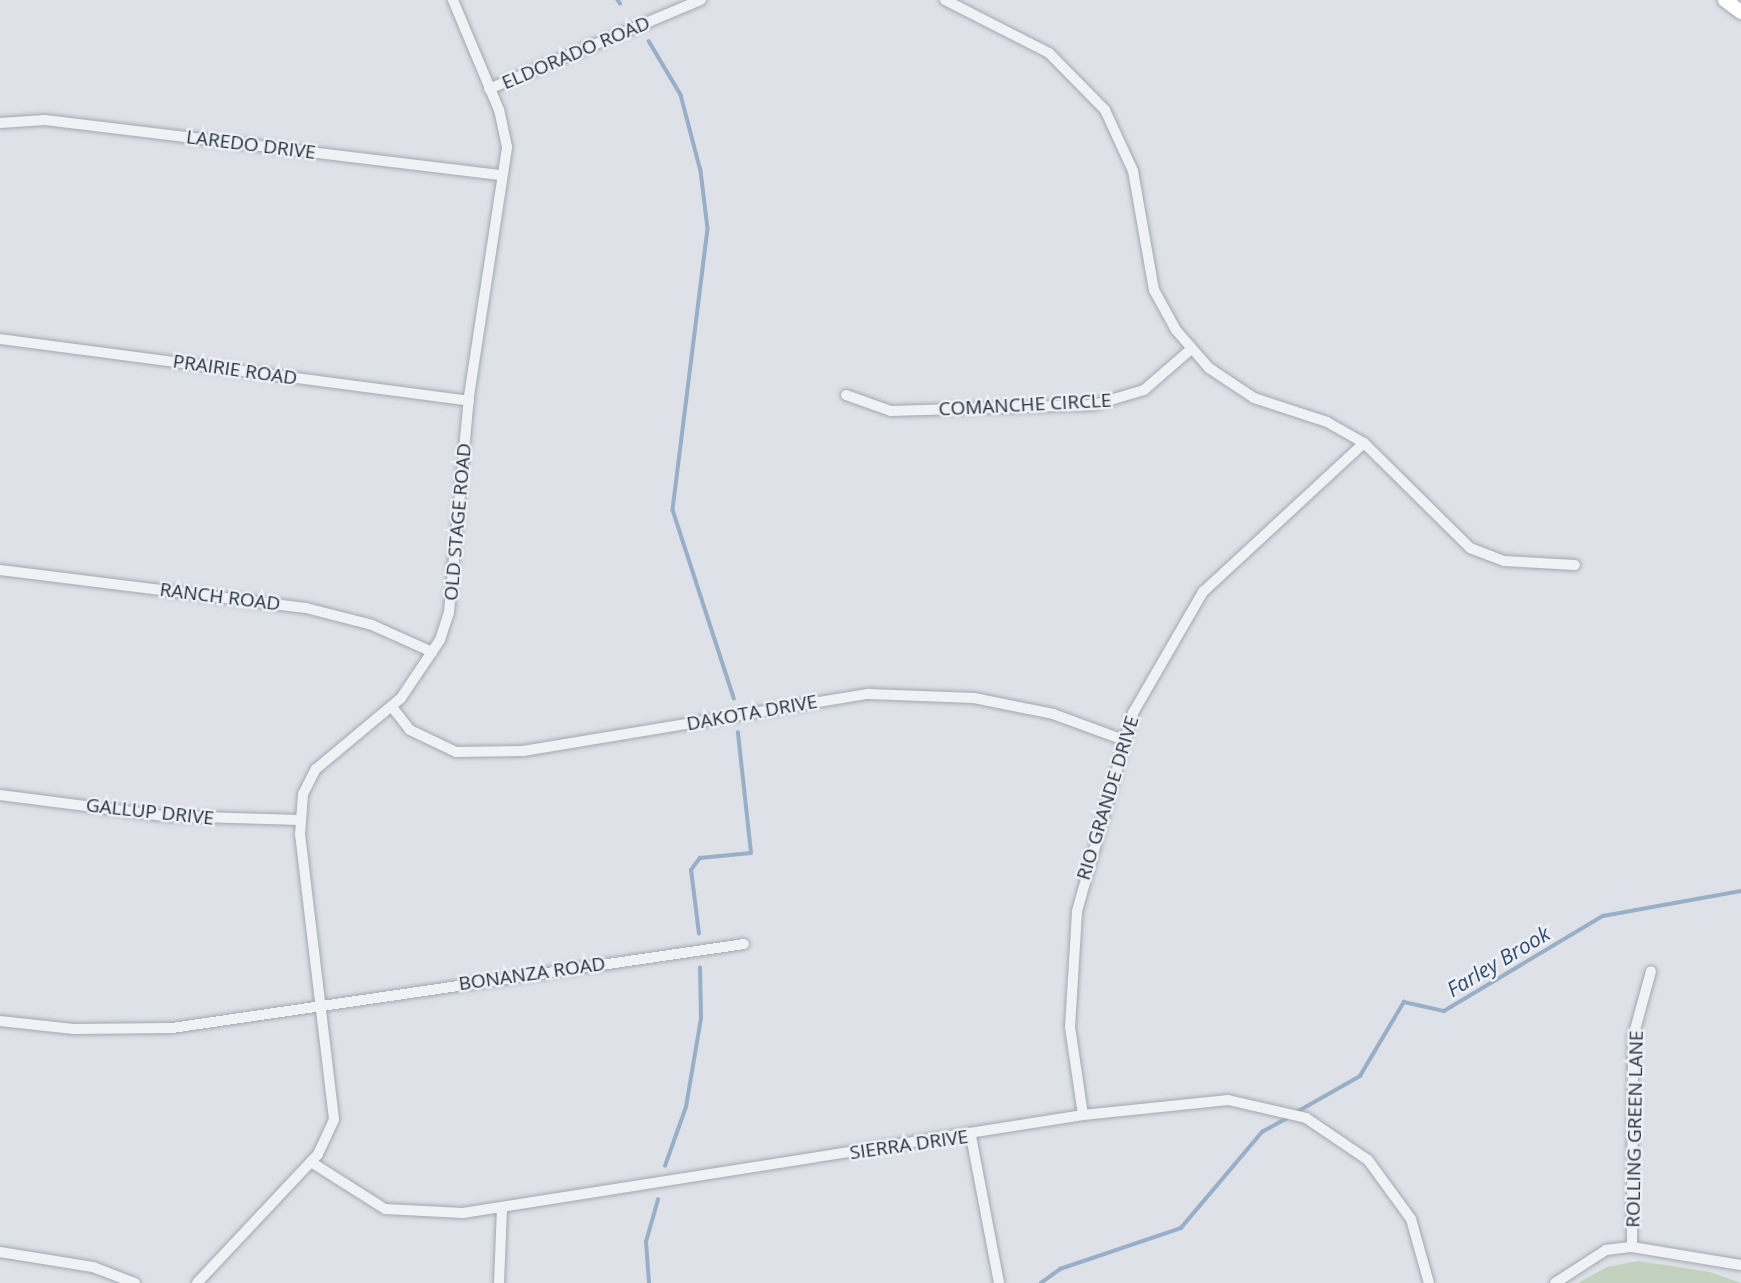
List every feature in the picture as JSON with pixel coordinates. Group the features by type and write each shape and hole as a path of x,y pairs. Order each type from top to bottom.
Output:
{"main road":[{"path":"1725,0 1741,12"}],"street":[{"name":"OLD STAGE ROAD","path":"197,1283 311,1162 334,1119 301,820 303,794 316,769 392,707 432,652 449,612 469,401 507,147 489,89 453,0"},
{"name":"ELDORADO ROAD","path":"489,89 701,0"},
{"path":"945,0 1049,53 1105,110 1133,171 1150,279 1190,350 1254,398 1327,422 1364,443 1470,548 1504,561 1575,565"},
{"name":"LAREDO DRIVE","path":"0,123 46,120 502,175"},
{"name":"PRAIRIE ROAD","path":"0,339 469,401"},
{"name":"COMANCHE CIRCLE","path":"846,395 891,411 1094,405 1144,390 1190,350"},
{"name":"RIO GRANDE DRIVE","path":"1083,1115 1070,1027 1071,962 1086,864 1124,740 1170,641 1203,592 1364,443"},
{"name":"RANCH ROAD","path":"0,570 306,608 372,625 432,652"},
{"name":"DAKOTA DRIVE","path":"392,707 410,730 456,752 523,751 869,694 1000,703 1124,740"},
{"name":"GALLUP DRIVE","path":"0,795 165,816 301,820"},
{"name":"BONANZA ROAD","path":"0,1021 74,1029 172,1028 744,944"},
{"name":"ROLLING GREEN LANE","path":"1632,1247 1633,1037 1651,971"},
{"name":"SIERRA DRIVE","path":"311,1162 385,1209 411,1215 502,1209 971,1136 1083,1115 1228,1100 1306,1118 1368,1160 1411,1219 1429,1283"},
{"path":"971,1136 999,1283"},
{"path":"499,1283 502,1209"},
{"path":"1555,1283 1606,1251 1632,1247 1741,1265"},
{"path":"0,1252 93,1267 135,1283"}],"green space":[{"path":"1638,1261 1710,1272 1741,1283 1578,1283 1607,1267"}],"waterway":[{"path":"649,41 681,95 701,171 708,229 673,510 734,698"},
{"path":"699,934 691,870 700,858 751,853 738,733"},
{"name":"Farley Brook","path":"1295,1113 1360,1076 1404,1002 1444,1011 1603,916 1741,891"},
{"path":"665,1166 686,1107 701,1018 700,968"},
{"name":"Farley Brook","path":"1041,1283 1060,1269 1181,1228 1262,1132 1289,1117"},
{"path":"649,1283 646,1242 658,1200"}]}
